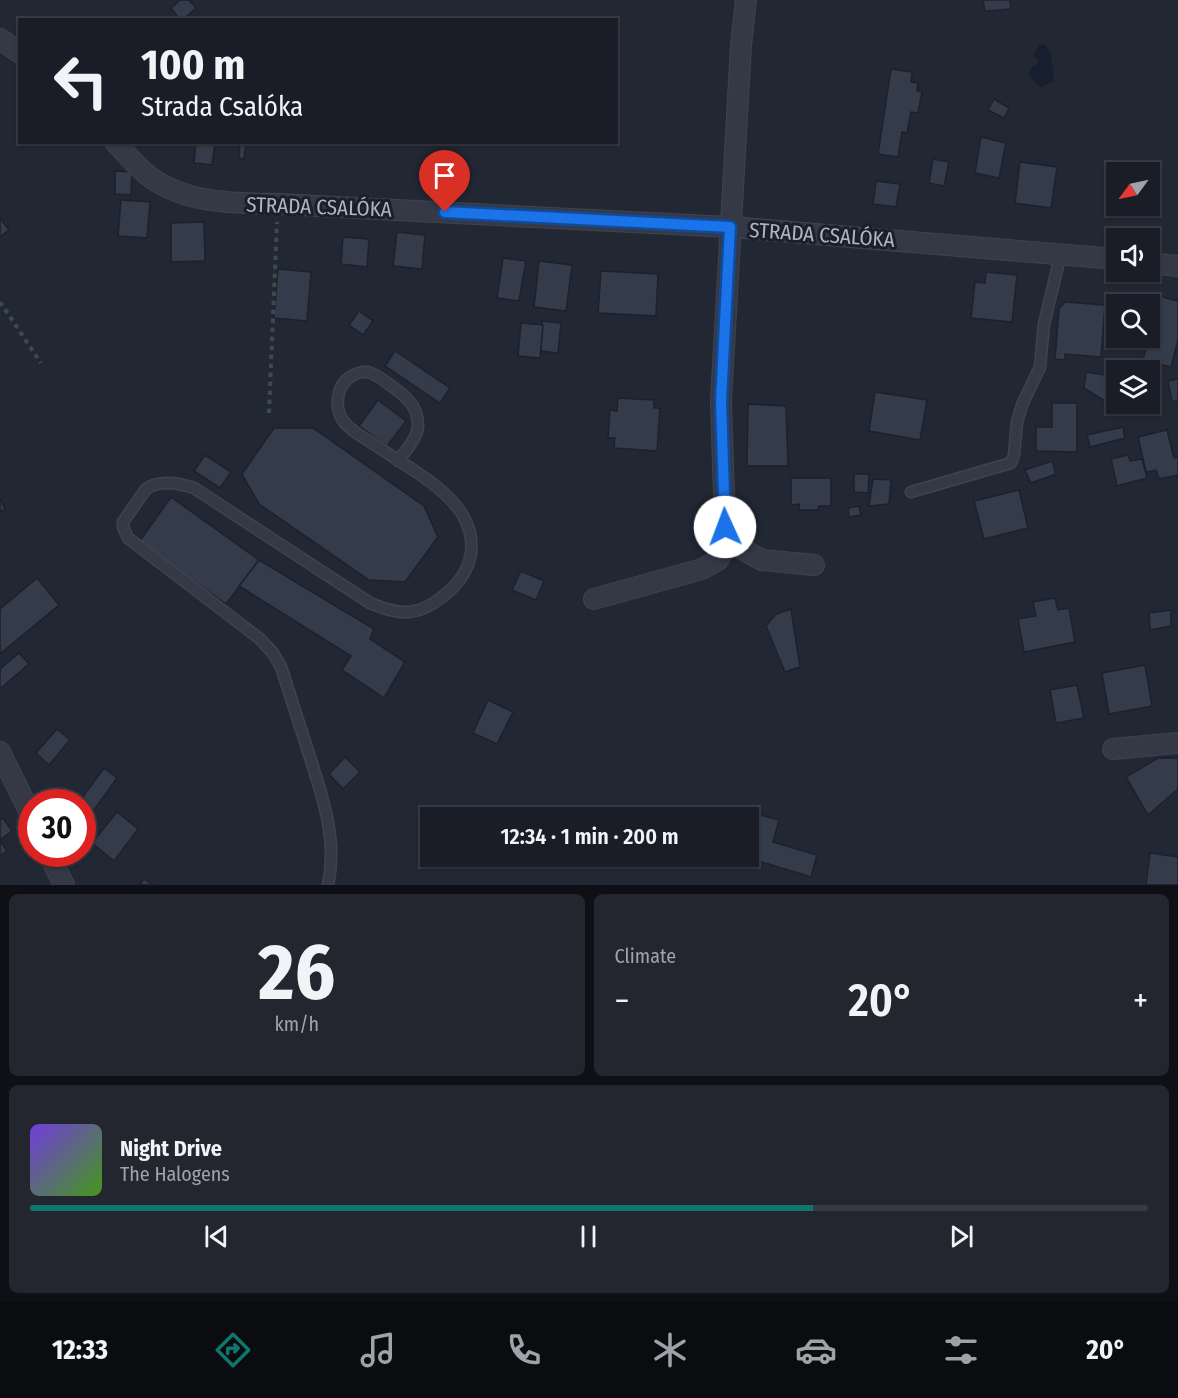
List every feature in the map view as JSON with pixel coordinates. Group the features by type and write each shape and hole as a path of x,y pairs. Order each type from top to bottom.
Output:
{"street":[{"path":"594,599 702,569 718,560 723,551 721,401 741,45 746,0"},
{"path":"0,39 18,52"},
{"name":"STRADA CSALÓKA","path":"118,144 144,172 165,187 222,203 730,227 1106,258"},
{"path":"1160,264 1178,266"},
{"path":"724,539 762,560 814,565"},
{"path":"1113,750 1178,743"},
{"path":"0,752 18,789"}],"lane":[{"path":"911,492 1011,463 1022,405 1040,367 1044,324 1061,253"},
{"path":"328,885 332,867 332,844 324,802 281,668 273,652 260,639 128,538 123,522 150,485 183,484 194,488 370,603 395,611 416,611 439,600 459,581 471,559 471,536 460,512 442,491 351,429 343,421 339,411 340,390 350,377 366,372 376,375 409,401 414,408 417,417 416,435 398,461"}],"path":[{"path":"269,413 278,204"},
{"path":"0,302 41,363"}],"water":[{"path":"1045,44 1052,62 1053,81 1042,87 1037,85 1029,75 1031,68 1039,63 1033,55 1039,45"}],"building":[{"path":"180,0 189,0 196,8 185,18 178,18 171,8"},
{"path":"983,0 1010,0 1011,9 985,11"},
{"path":"891,69 912,72 911,82 918,83 917,91 922,92 918,113 911,112 907,133 902,132 898,157 878,154"},
{"path":"994,99 1009,108 1004,118 988,110"},
{"path":"981,137 1006,143 999,178 975,173"},
{"path":"196,144 215,144 212,165 194,163"},
{"path":"240,144 246,144 244,159 239,158"},
{"path":"933,159 949,162 944,186 929,183"},
{"path":"1020,162 1057,167 1051,208 1015,203"},
{"path":"115,171 132,172 131,195 115,194"},
{"path":"876,181 900,184 896,207 873,204"},
{"path":"121,200 150,202 147,238 118,236"},
{"path":"0,218 9,230 0,237"},
{"path":"204,222 205,261 171,262 171,223"},
{"path":"397,232 425,235 422,269 393,266"},
{"path":"343,237 369,239 367,267 341,264"},
{"path":"503,258 526,261 519,301 497,298"},
{"path":"539,261 572,265 566,311 534,307"},
{"path":"278,269 311,272 307,321 274,318"},
{"path":"601,271 658,274 656,316 598,313"},
{"path":"986,272 1017,275 1012,322 971,318 975,282 985,283"},
{"path":"1160,296 1178,301 1178,340 1171,367 1160,364 1160,360 1143,360 1146,348 1160,348"},
{"path":"1065,302 1105,305 1101,357 1065,354 1065,360 1055,359 1059,309"},
{"path":"359,311 373,321 363,335 349,325"},
{"path":"542,321 561,323 558,353 541,351"},
{"path":"521,323 543,325 540,358 518,356"},
{"path":"395,351 450,388 440,403 385,366"},
{"path":"1086,372 1106,375 1106,402 1084,388"},
{"path":"1178,379 1178,400 1172,402 1168,381"},
{"path":"875,392 927,400 920,440 869,431"},
{"path":"618,398 654,400 654,408 660,408 657,451 614,448 615,438 608,438 610,410 617,411"},
{"path":"378,400 406,421 387,446 359,426"},
{"path":"1052,403 1077,403 1077,452 1036,451 1036,427 1052,427"},
{"path":"748,404 786,406 788,466 747,466"},
{"path":"1123,427 1125,438 1090,447 1087,435"},
{"path":"274,428 313,428 424,506 438,537 405,582 369,580 259,504 242,474"},
{"path":"1167,430 1174,458 1178,457 1178,475 1159,479 1156,470 1146,472 1138,437"},
{"path":"205,455 231,472 220,488 194,471"},
{"path":"1128,455 1130,461 1142,459 1147,478 1117,486 1111,459"},
{"path":"1052,461 1056,474 1031,483 1025,470"},
{"path":"854,474 869,474 868,493 854,492"},
{"path":"791,478 831,478 831,506 819,506 818,510 799,510 799,504 791,505"},
{"path":"873,479 891,480 889,504 869,506"},
{"path":"1019,490 1028,528 984,539 974,501"},
{"path":"171,497 259,560 226,604 139,542"},
{"path":"0,498 5,509 0,512"},
{"path":"859,506 861,515 849,517 848,508"},
{"path":"259,560 374,629 370,639 405,662 384,698 342,670 351,656 239,586"},
{"path":"521,571 544,581 536,600 512,590"},
{"path":"37,578 59,605 0,654 0,609"},
{"path":"1055,598 1058,610 1069,608 1075,642 1024,652 1018,619 1036,616 1033,602"},
{"path":"791,609 800,667 785,672 766,626 776,614"},
{"path":"1171,610 1171,626 1150,630 1149,613"},
{"path":"19,653 29,664 0,689 0,669"},
{"path":"1145,665 1152,706 1109,714 1102,673"},
{"path":"1077,685 1084,718 1056,723 1050,690"},
{"path":"488,700 513,712 497,744 473,733"},
{"path":"57,729 70,740 49,765 36,753"},
{"path":"345,757 360,772 343,789 329,774"},
{"path":"1158,758 1178,758 1178,789 1148,815 1126,777"},
{"path":"104,768 117,778 96,807 96,789 89,789"},
{"path":"117,812 138,829 114,861 96,846 96,838"},
{"path":"759,815 779,820 773,842 817,855 811,877 759,861"},
{"path":"3,818 12,831 0,840 0,820"},
{"path":"0,841 7,851 0,856"},
{"path":"1150,853 1178,857 1178,885 1146,885"},
{"path":"144,879 153,885 139,885"}],"route":[{"path":"445,212 730,227 721,401 725,527"}]}
